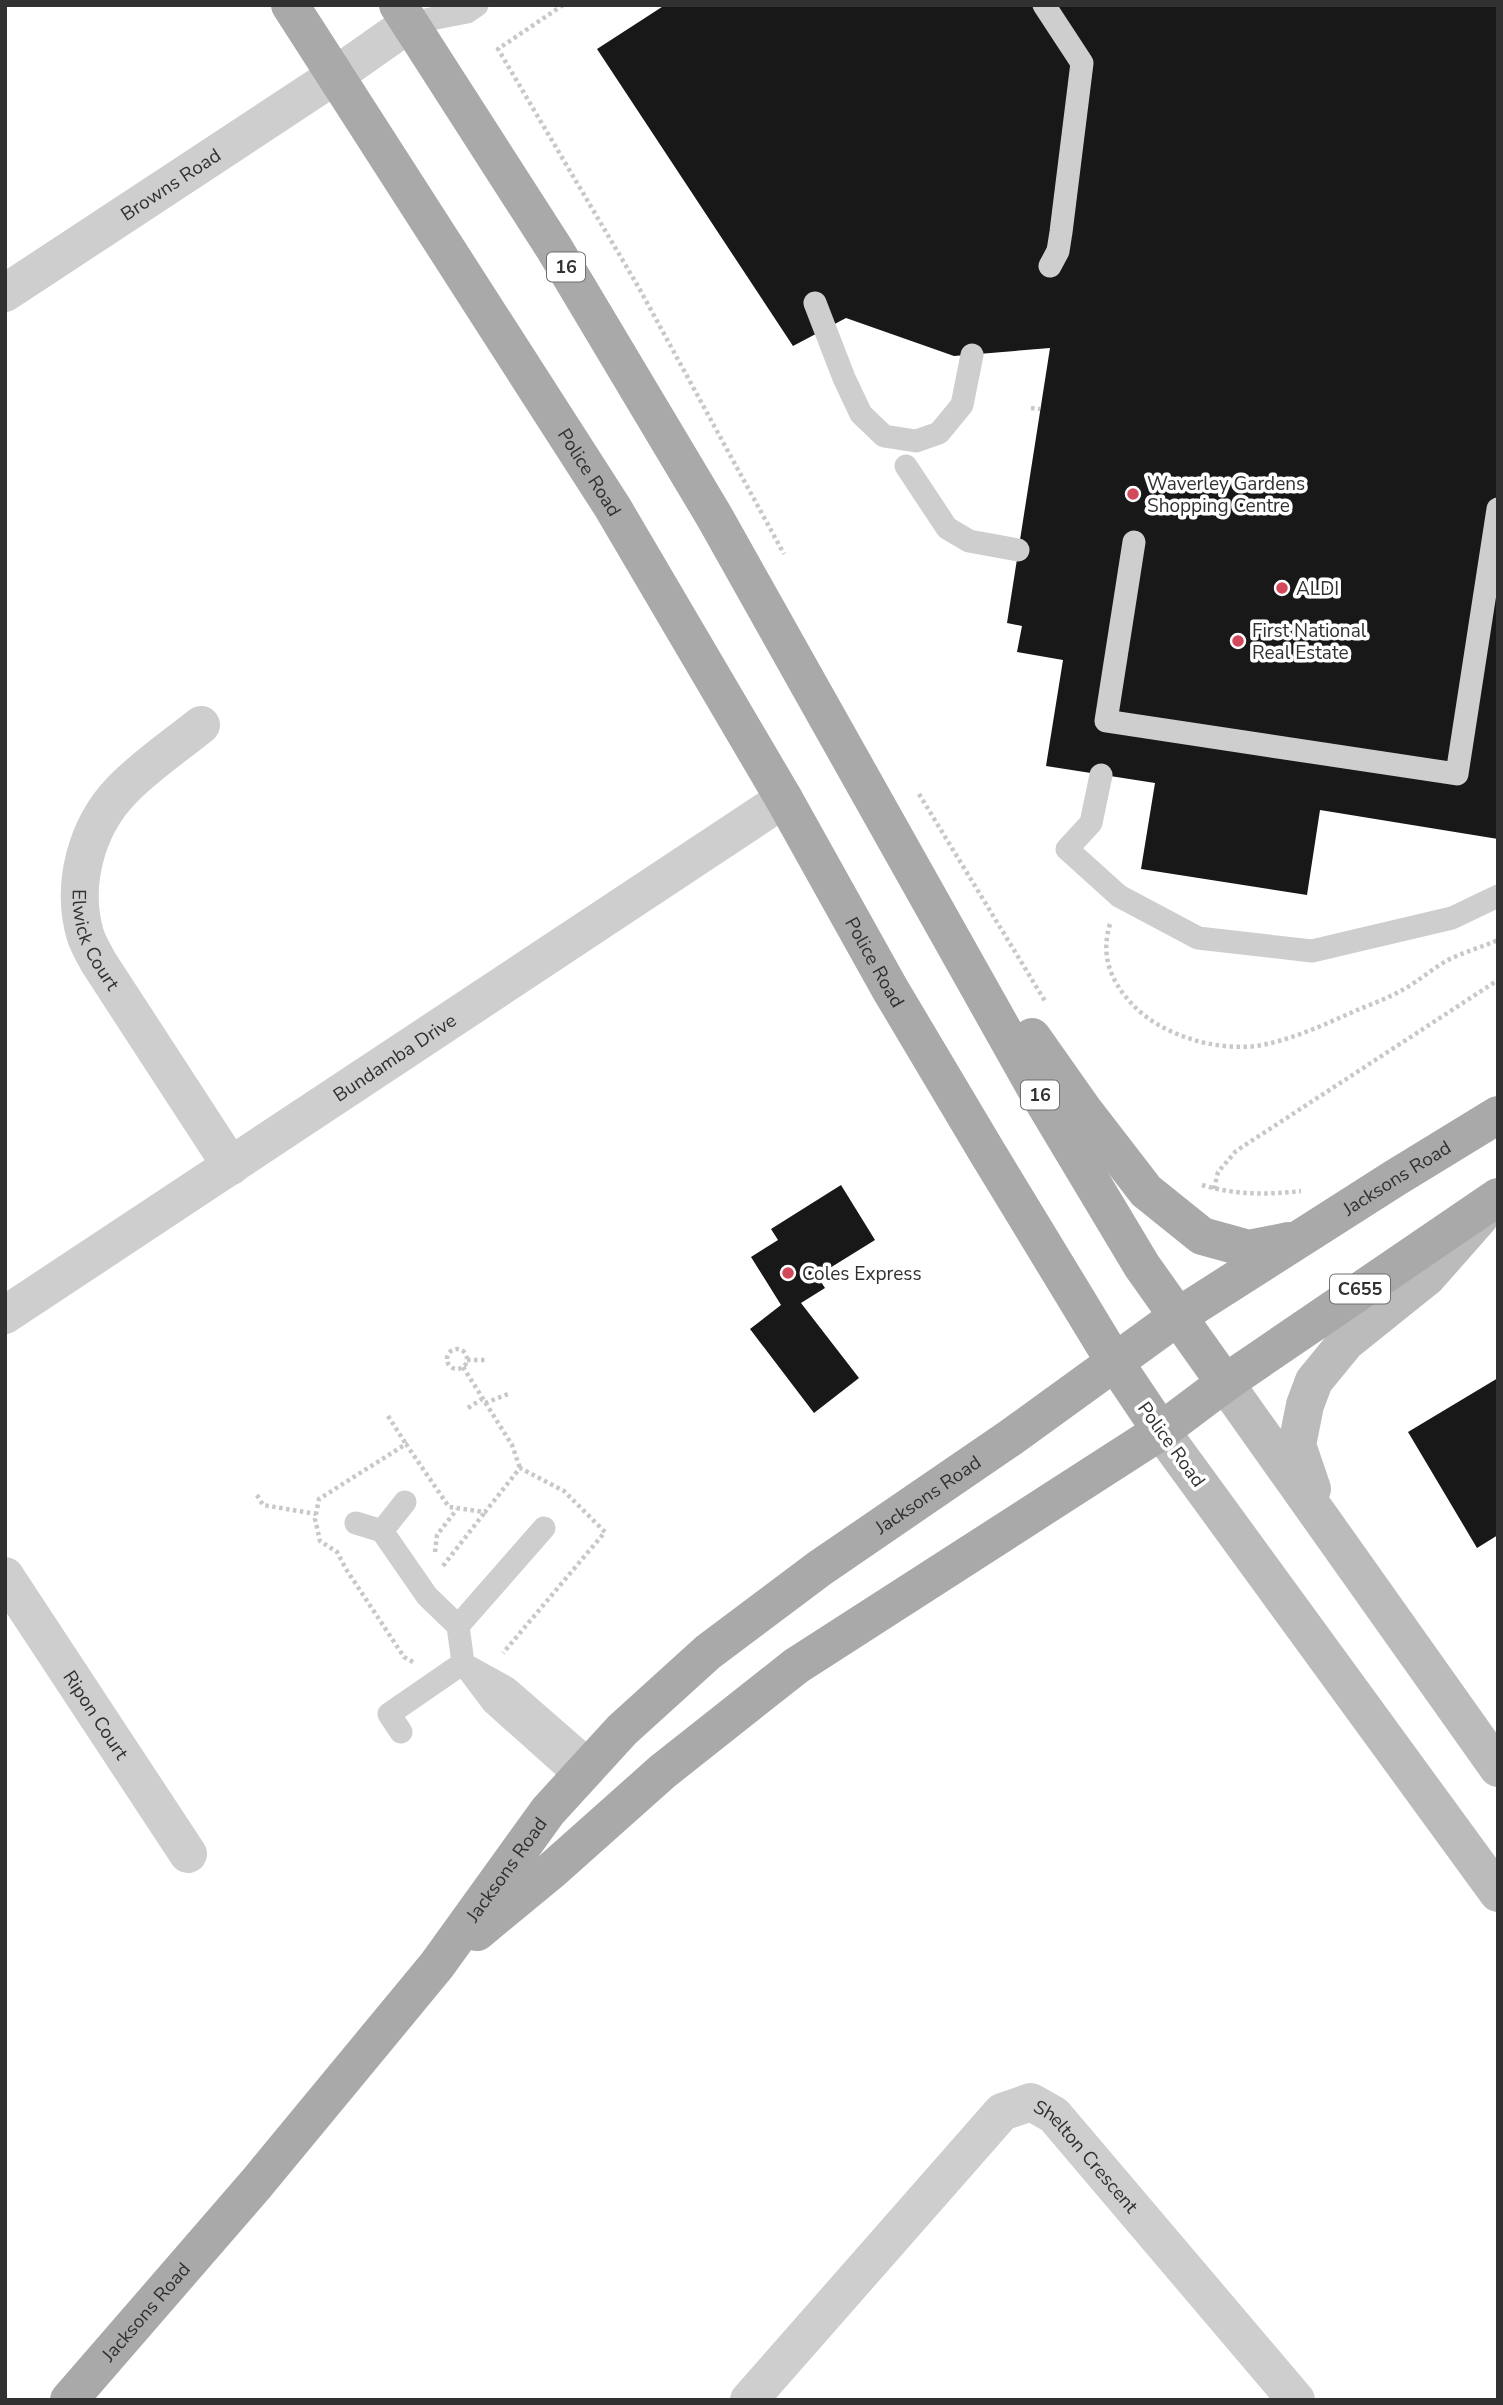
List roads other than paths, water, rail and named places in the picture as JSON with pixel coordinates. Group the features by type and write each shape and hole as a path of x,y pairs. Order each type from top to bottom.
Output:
{"main road":[{"name":"Police Road","path":"290,5 613,509 784,799 890,989 1114,1361 1161,1430 1498,1893"},
{"name":"16","path":"408,11 555,248 714,516 1050,1112 1142,1266 1498,1768"},
{"path":"912,867 1082,1108 1146,1191 1202,1236 1249,1249 1302,1239"},
{"name":"Jacksons Road","path":"69,2400 257,2183 437,1965 548,1811 622,1730 708,1652 820,1568 1010,1438 1177,1317 1498,1115"},
{"path":"1324,1522 1297,1445 1305,1405 1314,1381 1346,1342 1427,1277 1497,1198"},
{"name":"Jacksons Road","path":"437,1965 552,1870 662,1772 796,1666 1161,1430 1225,1382 1497,1198"}],"street":[{"name":"Browns Road","path":"5,293 336,75 408,11"},
{"name":"Elwick Court","path":"201,725 131,782 109,804 98,822 86,853 80,877 80,909 86,937 99,963 231,1166"},
{"name":"Bundamba Drive","path":"5,1315 784,799"},
{"name":"Ripon Court","path":"5,1576 188,1854"},
{"name":"Shelton Crescent","path":"749,2400 1002,2112 1031,2102 1054,2115 1296,2400"}],"lane":[{"path":"408,11 467,12 477,5"},
{"path":"1044,5 1082,63 1061,232 1058,251 1050,266"},
{"path":"815,303 861,414 884,436 916,441 939,433 962,405 972,355"},
{"path":"906,466 947,528 970,541 1018,550"},
{"path":"1134,542 1106,721 1457,774 1498,509"},
{"path":"1101,775 1091,823 1068,849 1119,896 1198,938 1312,951 1452,918 1498,896"},
{"path":"382,1531 405,1502"},
{"path":"356,1523 382,1531 427,1597 457,1626 463,1662 493,1703 585,1771"},
{"path":"457,1626 544,1528"},
{"path":"401,1732 389,1714 463,1662"}],"place":[{"name":"Waverley Gardens Shopping Centre","path":"1133,494"},
{"name":"ALDI","path":"1282,588"},
{"name":"First National Real Estate","path":"1238,641"},
{"name":"Coles Express","path":"788,1273"}]}
